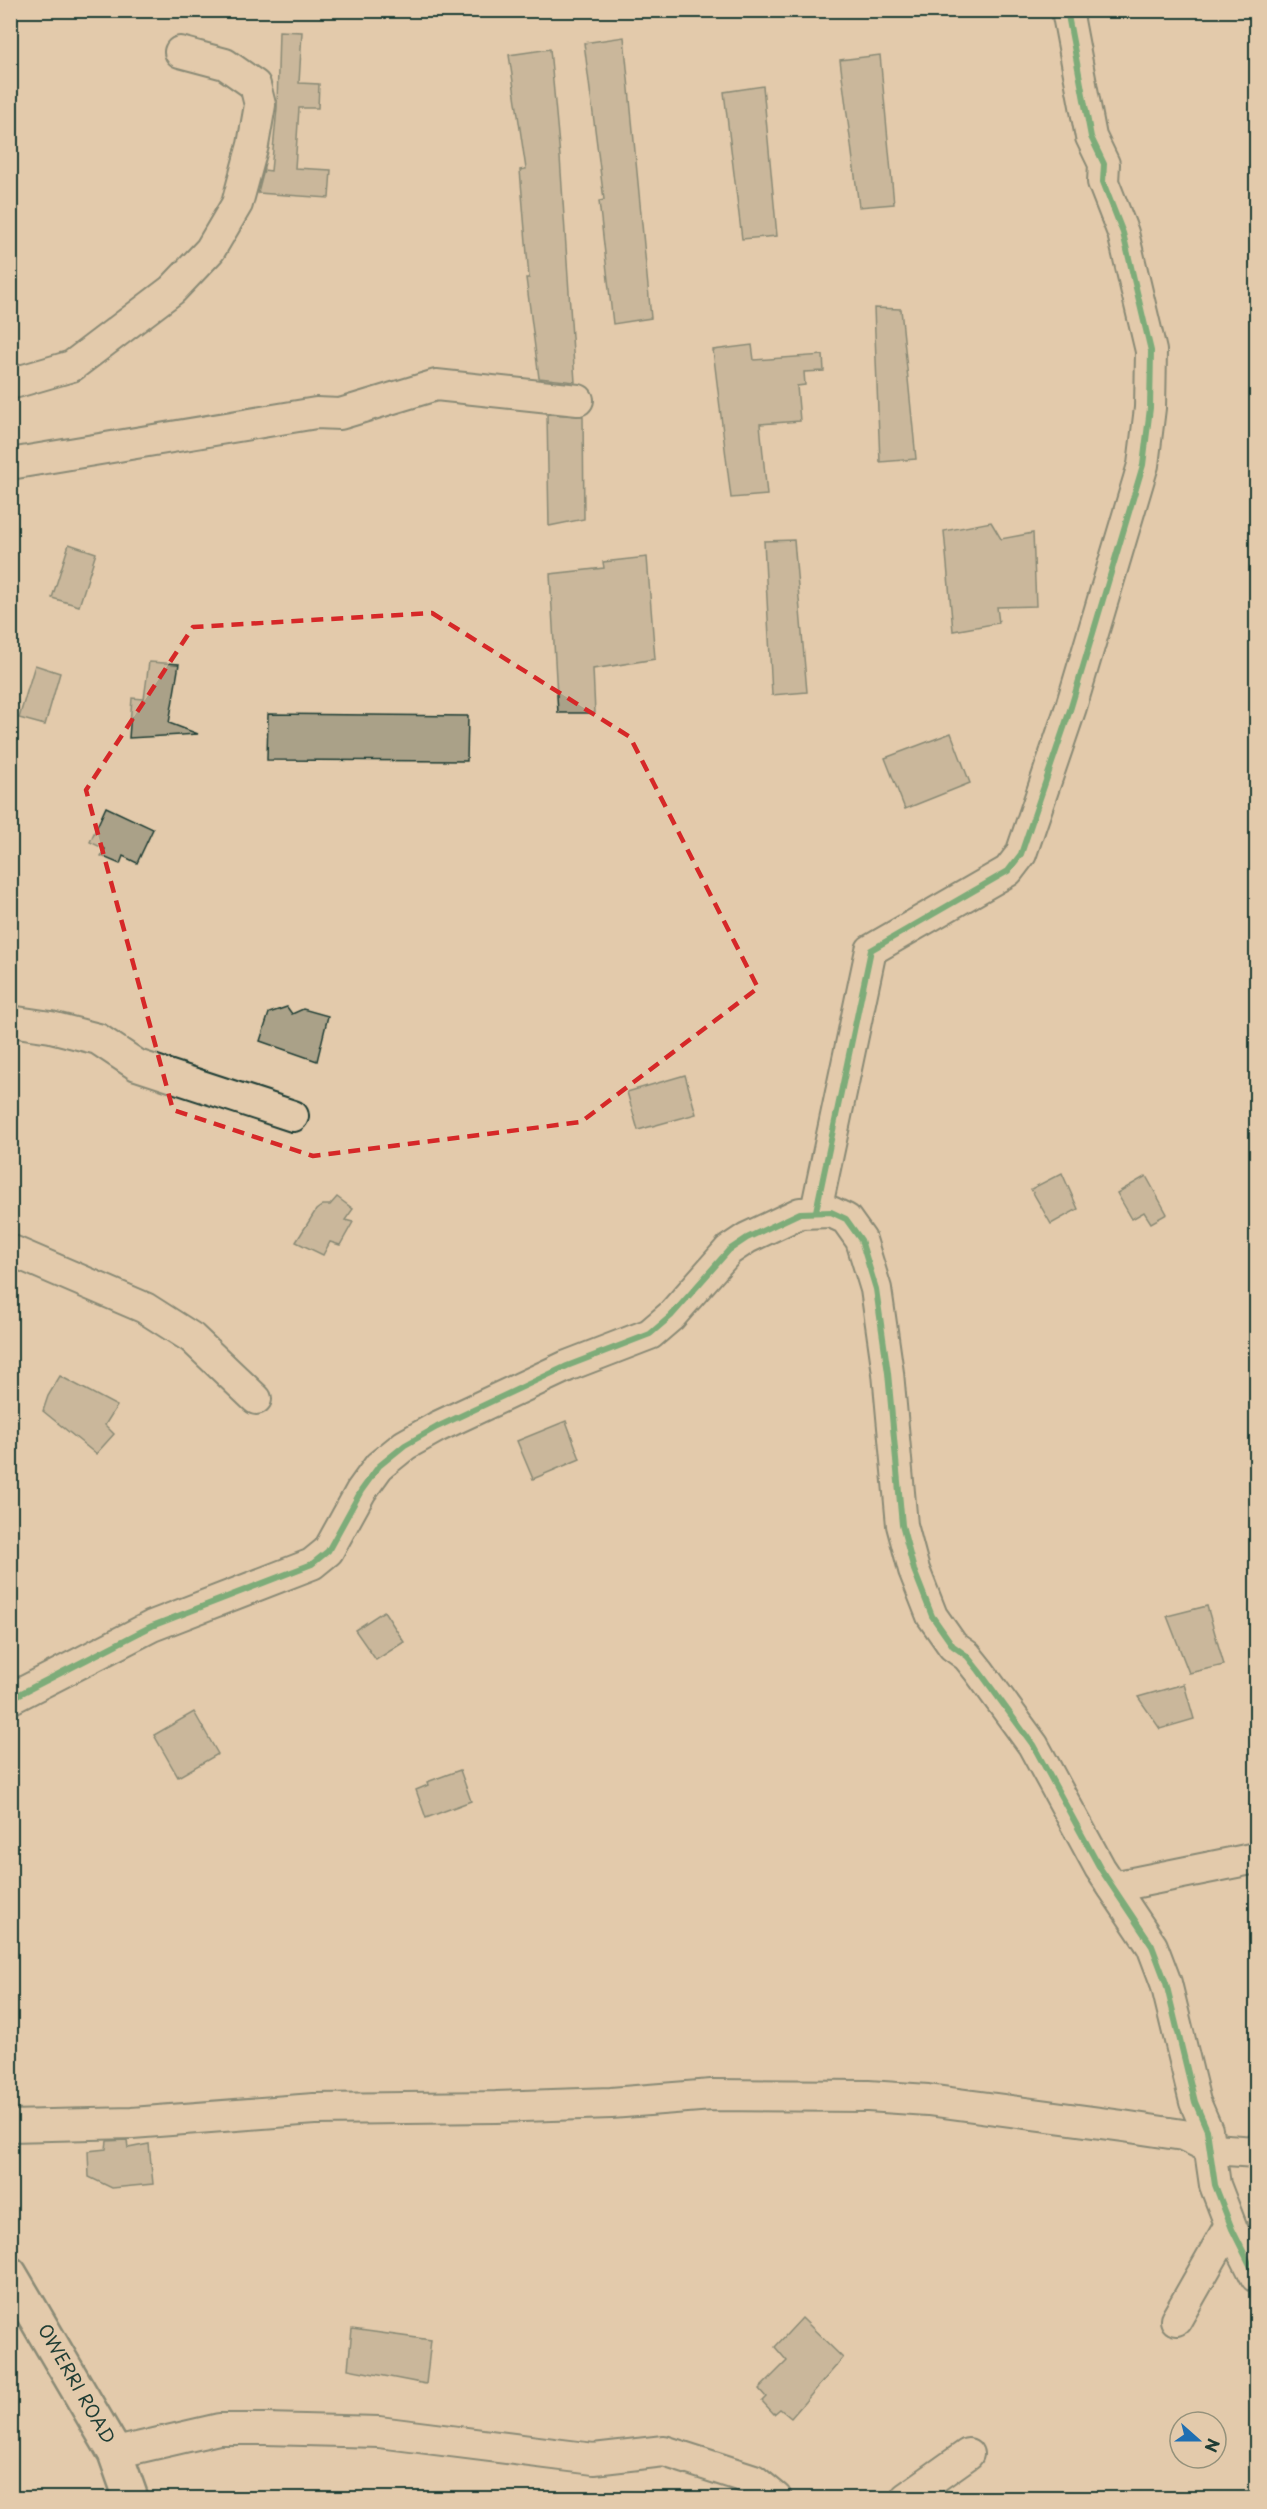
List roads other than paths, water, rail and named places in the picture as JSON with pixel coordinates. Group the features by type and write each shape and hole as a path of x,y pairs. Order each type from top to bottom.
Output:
{"main road":[{"name":"OWERRI ROAD","path":"10,2274 115,2452 131,2499"}],"street":[{"path":"816,1211 871,950 1008,872 1021,854 1071,706 1143,465 1150,408 1151,351 1123,233 1103,182 1104,164 1091,137 1067,10"},
{"path":"10,384 72,366 172,290 210,250 237,204 253,145 260,105 255,85 225,64 180,52"},
{"path":"10,464 316,413 340,414 436,385 578,400"},
{"path":"10,1021 51,1027 98,1040 137,1065 293,1116"},
{"path":"10,1699 152,1626 312,1564 328,1551 361,1491 379,1466 405,1445 437,1427 567,1366 650,1334 671,1316 729,1250 800,1213 831,1212 846,1219 861,1240 876,1289 888,1373 902,1525 914,1570 932,1616 953,1646 967,1656 979,1671 1033,1745 1059,1797 1113,1887 1152,1946 1166,1983 1195,2102 1201,2138 1215,2185 1230,2225 1257,2277"},
{"path":"10,1250 145,1308 192,1338 256,1399"},
{"path":"1113,1887 1257,1858"},
{"path":"10,2126 132,2123 314,2109 611,2103 712,2095 868,2096 928,2100 1201,2138 1257,2152"},
{"path":"1176,2320 1230,2225"},
{"path":"115,2452 219,2429 266,2428 379,2432 594,2459 664,2451 754,2480 776,2499"},
{"path":"906,2499 968,2454"}]}
